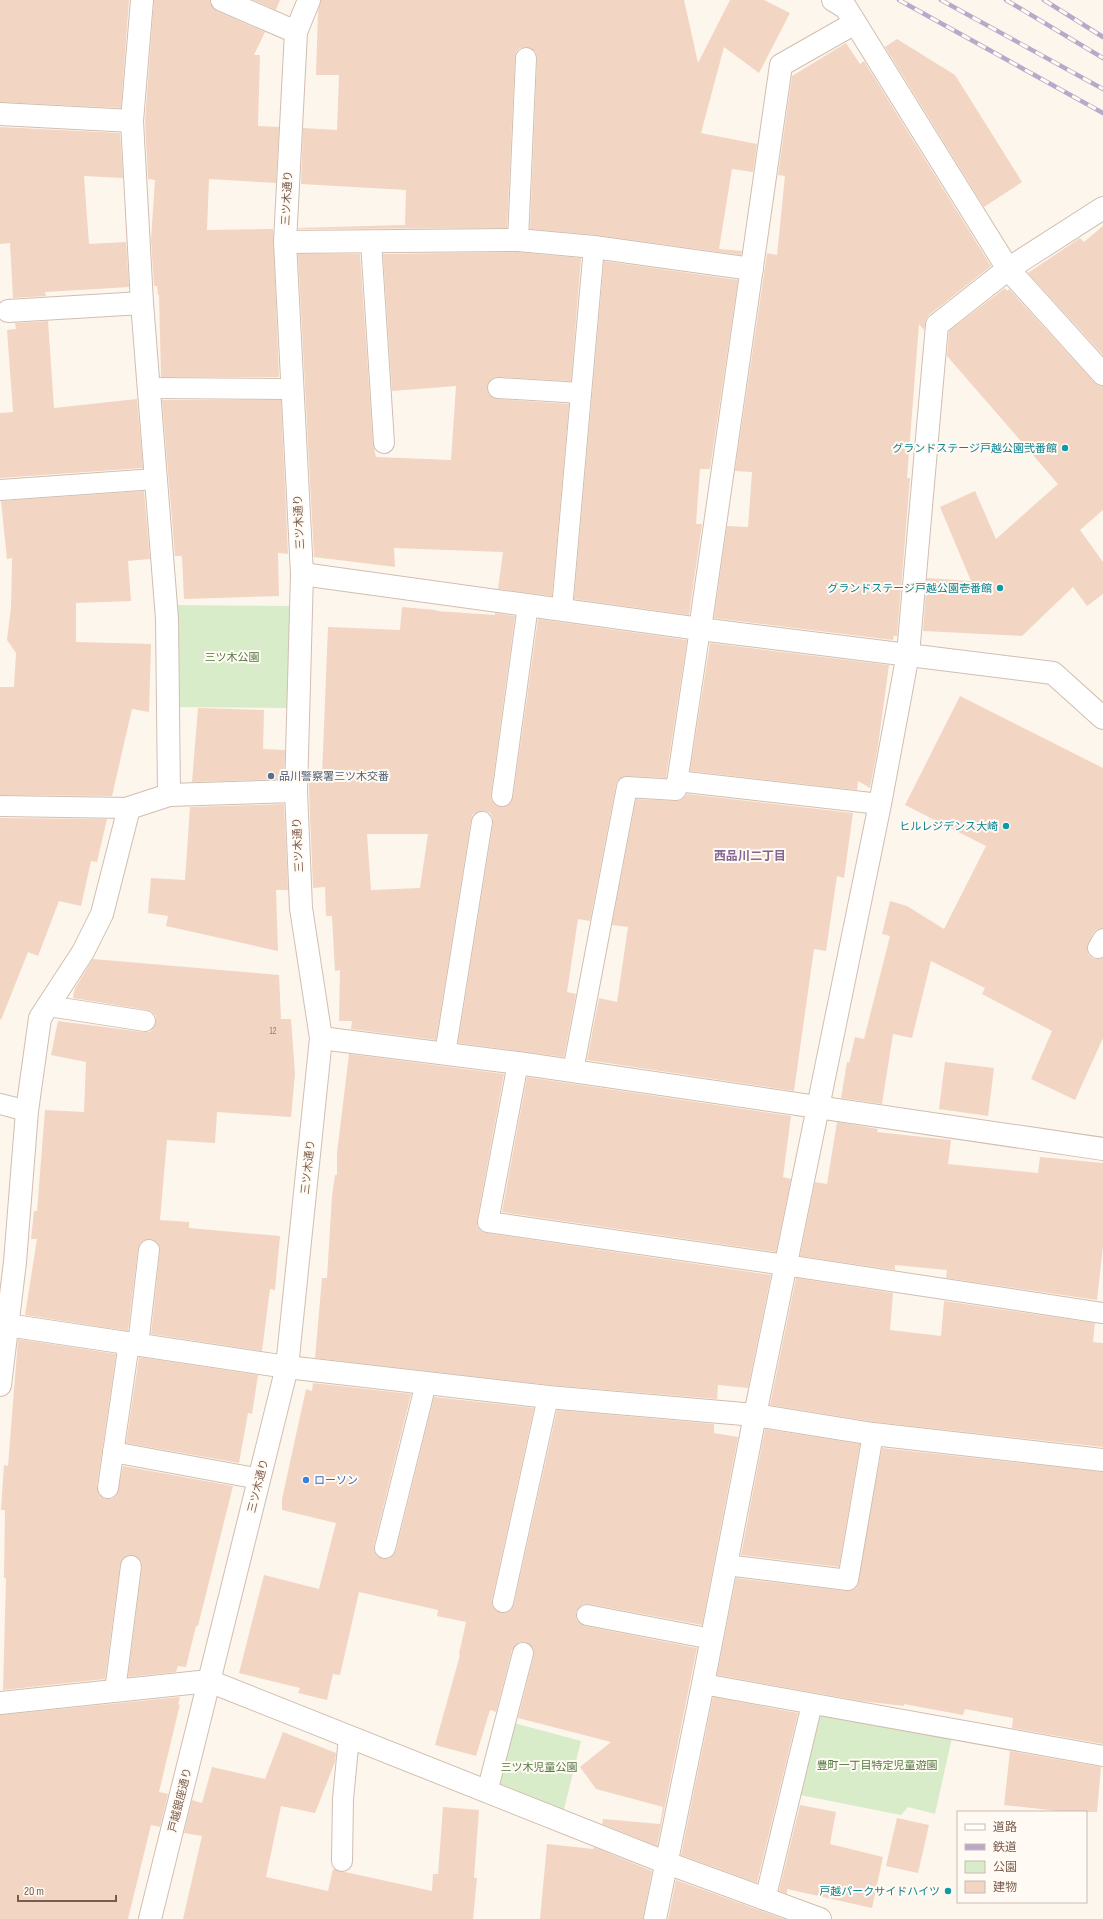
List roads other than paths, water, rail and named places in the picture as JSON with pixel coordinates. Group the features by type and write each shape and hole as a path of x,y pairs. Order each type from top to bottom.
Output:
{"street":[{"path":"142,0 132,121 142,303 167,619 169,795"},
{"path":"222,0 296,32"},
{"name":"三ツ木通り","path":"209,1681 287,1367 321,1038 301,908 296,791 302,574 285,242 296,32 309,0"},
{"path":"833,0 846,8 1008,269 1103,374"},
{"path":"700,629 781,66 855,23"},
{"path":"0,114 132,121"},
{"path":"655,1919 712,1639 754,1415 880,804 908,654 936,325 1008,269 1103,208"},
{"path":"285,242 518,240 594,247 752,269"},
{"path":"8,311 142,303"},
{"path":"302,574 700,629 1053,673 1103,718"},
{"path":"0,1384 7,1325 8,1262 40,1018 83,952 102,914 129,808 169,795 296,791"},
{"path":"321,1038 518,1063 1103,1149"},
{"path":"7,1325 287,1367 548,1397 754,1415 873,1434 1103,1460"},
{"path":"0,1703 209,1681 667,1863 809,1917"},
{"name":"戸越銀座通り","path":"150,1919 209,1681"}],"lane":[{"path":"518,240 526,58"},
{"path":"371,242 384,443"},
{"path":"562,609 594,247"},
{"path":"148,388 292,389"},
{"path":"498,388 581,393"},
{"path":"0,490 155,479"},
{"path":"502,796 528,605"},
{"path":"573,1071 627,787 676,790 700,629"},
{"path":"677,781 880,804"},
{"path":"0,806 129,808"},
{"path":"445,1054 482,822"},
{"path":"48,1006 145,1021"},
{"path":"518,1063 488,1222 785,1265 1103,1314"},
{"path":"0,1104 27,1111"},
{"path":"108,1488 113,1452 150,1250"},
{"path":"385,1548 426,1383"},
{"path":"503,1602 548,1397"},
{"path":"726,1565 848,1580 873,1434"},
{"path":"113,1452 260,1479"},
{"path":"115,1691 131,1566"},
{"path":"587,1615 712,1639"},
{"path":"487,1792 523,1653"},
{"path":"703,1684 1103,1756"},
{"path":"765,1900 812,1704"},
{"path":"342,1861 343,1799 348,1737"}],"railway":[{"path":"899,0 1103,113"},
{"path":"941,0 1103,89"},
{"path":"1006,0 1103,58"},
{"path":"1044,0 1103,37"}],"place":[{"name":"グランドステージ戸越公園弐番館","path":"1065,448"},
{"name":"グランドステージ戸越公園壱番館","path":"1000,588"},
{"name":"品川警察署三ツ木交番","path":"271,776"},
{"name":"ヒルレジデンス大崎","path":"1006,826"},
{"name":"ローソン","path":"306,1480"},
{"name":"戸越パークサイドハイツ","path":"948,1891"}],"district":[{"name":"西品川二丁目","path":"750,856"}],"park label":[{"name":"三ツ木公園","path":"232,657"},
{"name":"豊町一丁目特定児童遊園","path":"877,1765"},
{"name":"三ツ木児童公園","path":"539,1767"}]}
